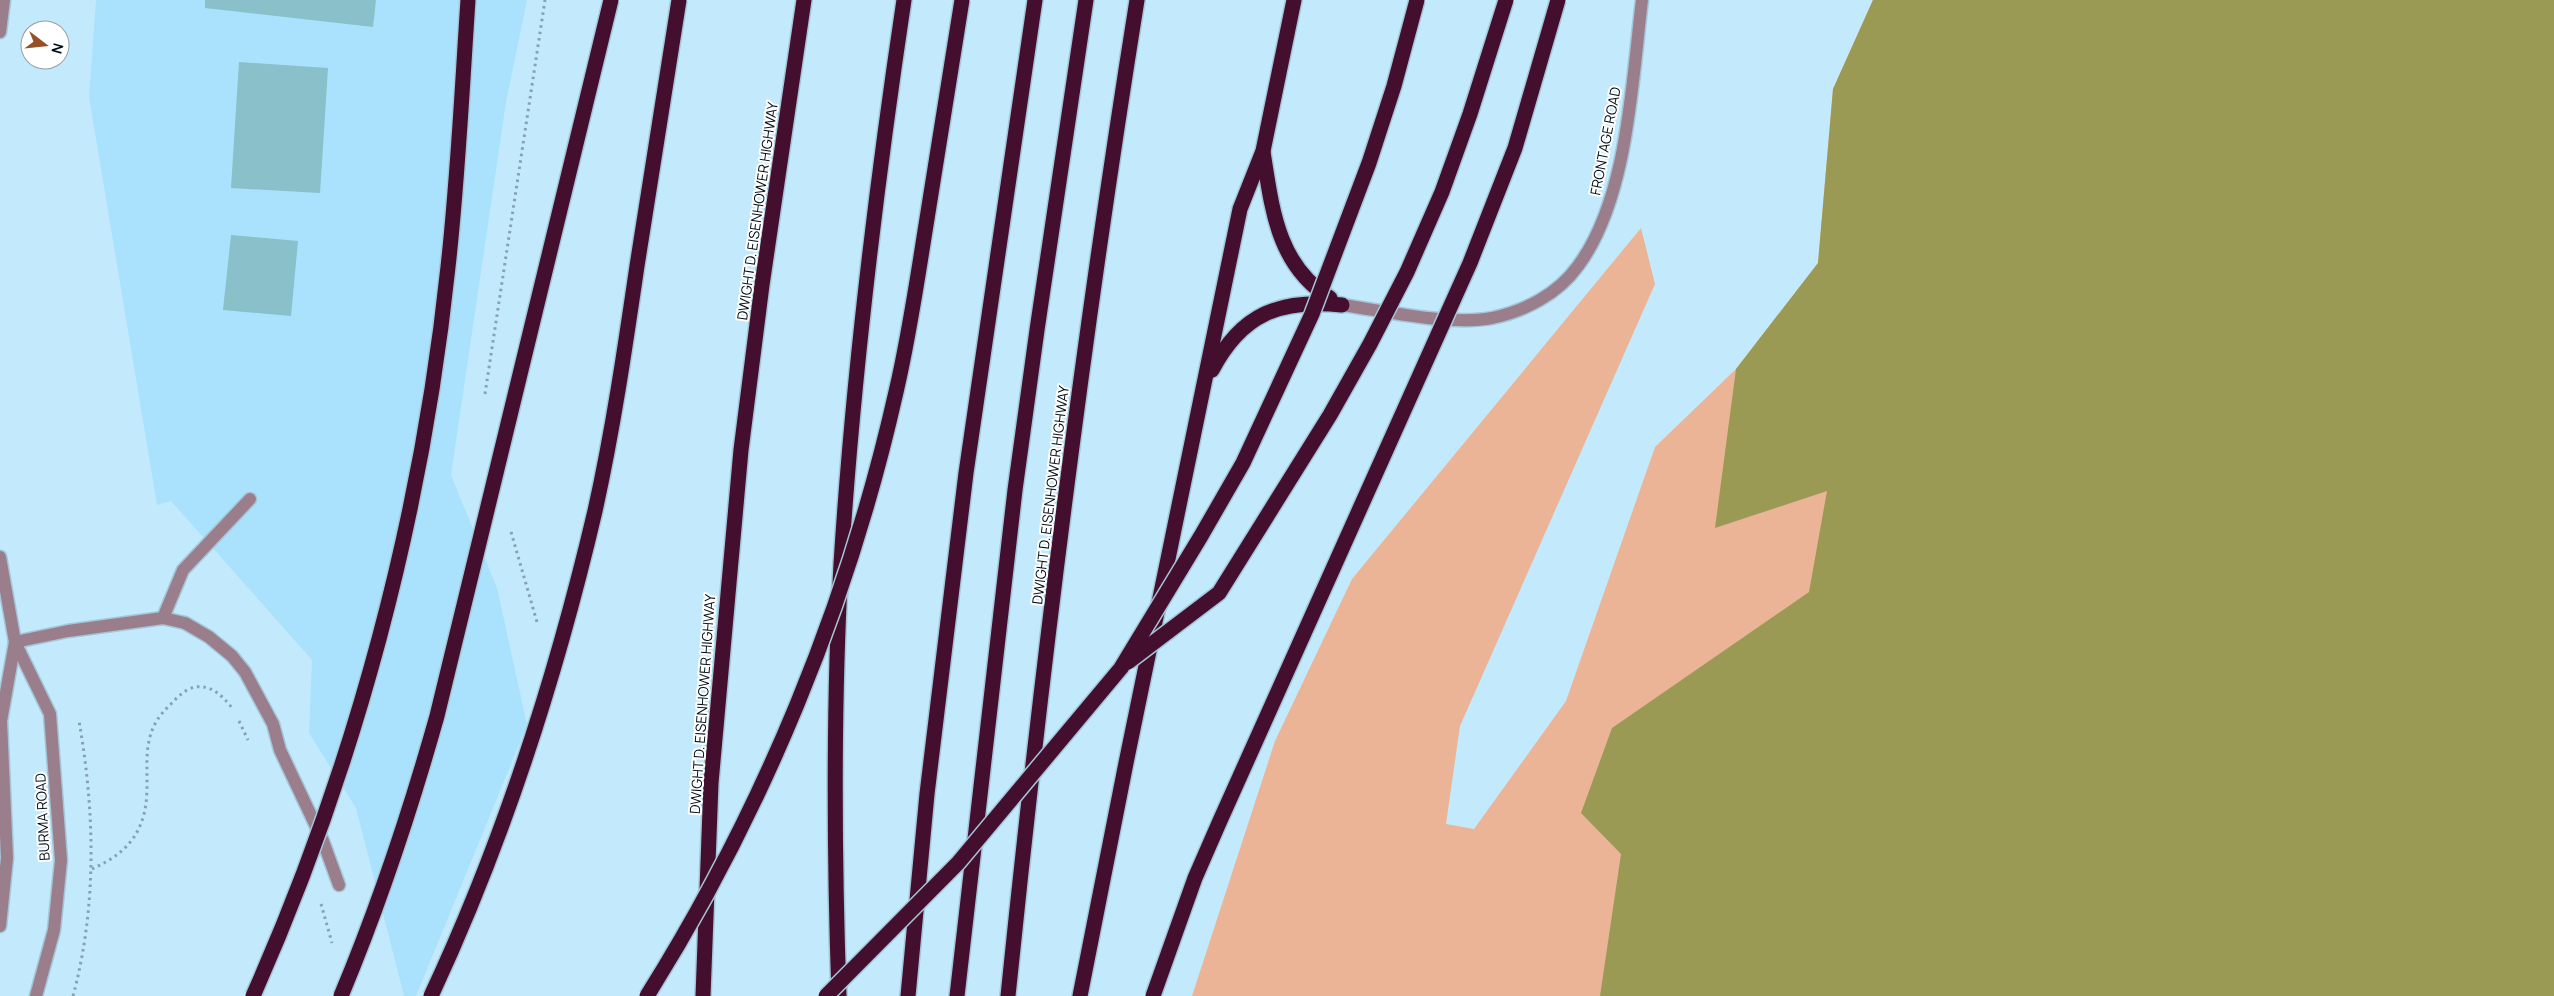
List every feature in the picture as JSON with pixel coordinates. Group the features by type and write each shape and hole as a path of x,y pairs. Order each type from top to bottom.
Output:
{"highway":[{"path":"253,996 294,897 348,743 389,596 409,510 425,428 448,268 468,0"},
{"path":"340,996 390,871 434,725 611,0"},
{"path":"431,996 473,900 505,814 529,745 575,589 611,430 678,0"},
{"name":"DWIGHT D. EISENHOWER HIGHWAY","path":"703,996 711,783 741,450 762,285 804,0"},
{"path":"839,996 834,832 841,565 861,319 885,125 904,0"},
{"path":"647,996 698,911 769,768 816,656 854,543 884,441 906,342 962,0"},
{"path":"908,996 927,794 966,473 1035,0"},
{"path":"957,996 1015,490 1036,330 1086,0"},
{"name":"DWIGHT D. EISENHOWER HIGHWAY","path":"1008,996 1025,830 1063,514 1106,196 1137,0"},
{"path":"1080,996 1240,209 1263,151 1294,0"},
{"path":"826,996 958,863 1120,668 1243,462 1312,314 1372,154 1394,86 1417,0"},
{"path":"1120,668 1219,592 1330,415 1407,272 1442,192 1470,114 1506,0"},
{"path":"1153,996 1192,886 1219,823 1470,263 1515,148 1558,0"},
{"path":"1263,151 1274,215 1286,254 1310,283 1342,305"},
{"path":"1199,406 1212,369 1222,351 1236,334 1249,323 1278,307 1295,304 1342,305"}],"street":[{"path":"0,32 4,0"},
{"name":"FRONTAGE ROAD","path":"1342,305 1455,320 1492,318 1527,307 1555,290 1578,268 1596,239 1607,210 1625,131 1642,0"},
{"path":"163,618 183,570 250,499"},
{"name":"BURMA ROAD","path":"0,557 15,642 50,714 61,860 54,930 36,996"},
{"path":"15,642 68,631 163,618 185,623 209,636 232,656 245,672 273,724 280,750 323,842 339,885"},
{"name":"BURMA ROAD","path":"0,926 7,858 1,721 15,642"}],"path":[{"path":"73,996 86,929 92,869 106,863 128,846 139,828 146,804 146,758 152,726 160,714 184,691 196,686 210,688 222,695 234,711"},
{"path":"238,719 250,743"},
{"path":"320,902 332,945"}],"shaded area":[{"path":"96,0 527,0 506,102 451,475 497,588 527,725 416,996 404,996 356,808 309,733 312,660 171,501 157,505 89,97"},
{"path":"1873,0 2554,0 2398,996 1192,996 1275,741 1352,579 1641,228 1655,284 1460,726 1446,824 1474,829 1566,701 1655,447 1736,369 1818,263 1833,89"},
{"path":"1873,0 2554,0 2554,996 1600,996 1621,854 1581,813 1612,728 1809,592 1827,491 1715,528 1736,369 1818,263 1833,89"}],"building":[{"path":"205,0 376,0 373,27 205,8"},
{"path":"239,62 328,68 320,193 231,188"},
{"path":"231,235 298,241 291,316 223,310"}]}
